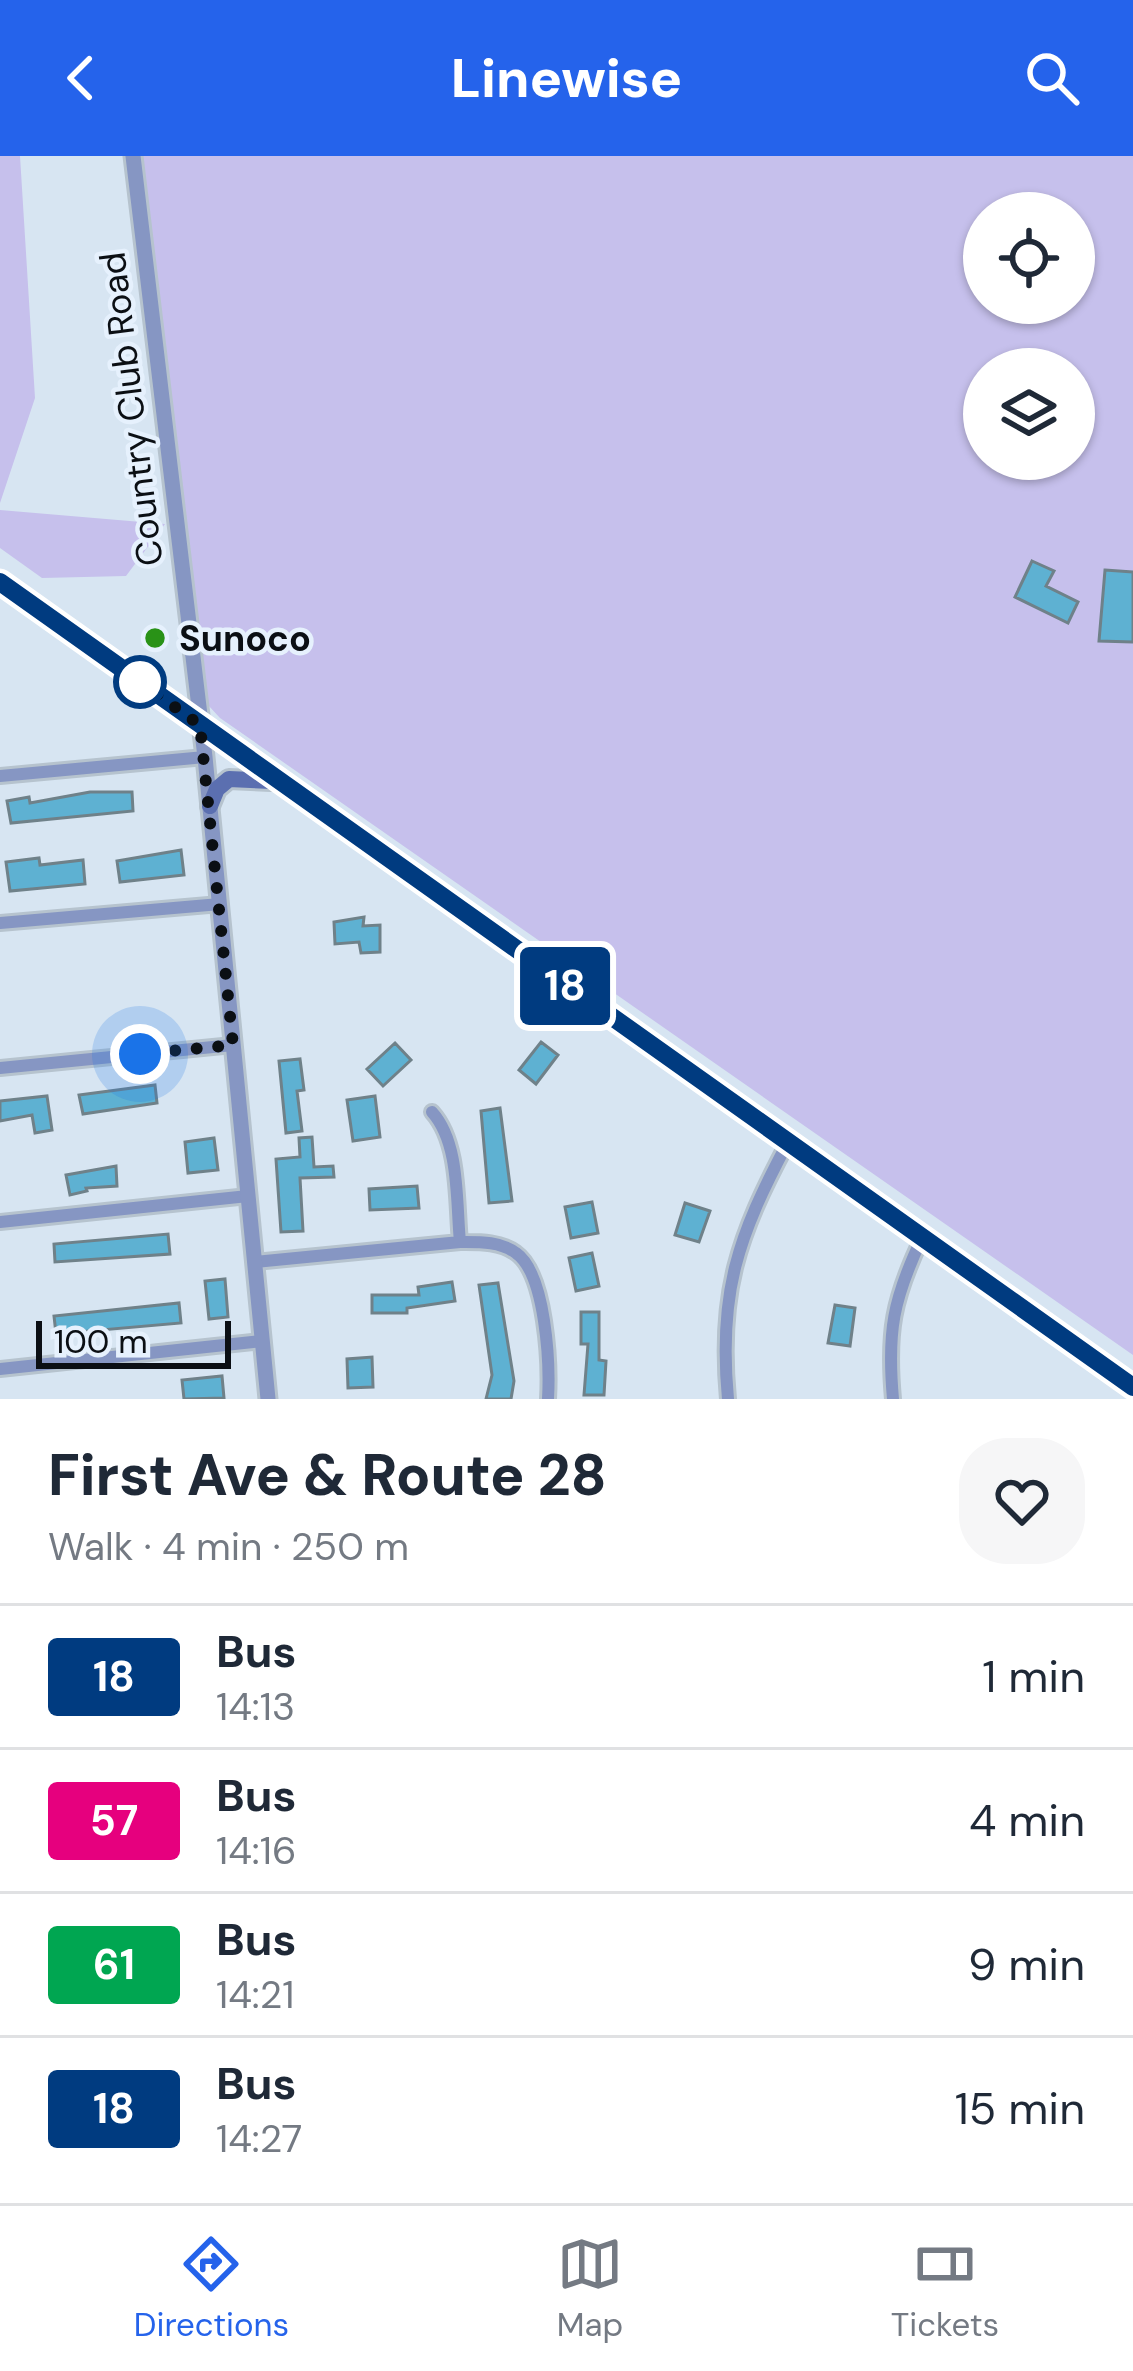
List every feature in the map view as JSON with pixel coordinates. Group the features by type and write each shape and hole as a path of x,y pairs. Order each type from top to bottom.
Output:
{"main road":[{"path":"0,582 1133,1387"},
{"path":"210,806 217,789 229,779 280,783"}],"street":[{"name":"Country Club Road","path":"133,156 205,757 268,1399"},
{"path":"0,776 205,757"},
{"path":"0,923 220,904"},
{"path":"0,1069 233,1045"},
{"path":"432,1112 444,1125 449,1145 460,1242"},
{"path":"728,1399 724,1318 729,1278 751,1212 787,1144"},
{"path":"0,1222 248,1196"},
{"path":"893,1399 892,1316 922,1238"},
{"path":"255,1262 460,1242 516,1252 528,1266 541,1306 548,1399"},
{"path":"0,1370 262,1342"}],"shaded area":[{"path":"0,156 20,156 35,398 0,503"},
{"path":"142,156 1133,156 1133,1355 220,718 208,705"},
{"path":"0,510 165,524 126,576 42,578 0,548"}],"building":[{"path":"1032,561 1054,571 1046,586 1078,602 1068,623 1015,597"},
{"path":"1105,570 1133,572 1133,642 1099,641"},
{"path":"90,792 132,792 133,811 11,823 7,801 29,797 30,803"},
{"path":"181,850 184,875 120,882 117,861"},
{"path":"39,858 40,865 83,860 85,884 10,891 6,862"},
{"path":"364,917 363,926 380,925 380,952 361,953 359,942 335,944 334,922"},
{"path":"541,1042 558,1055 536,1084 519,1070"},
{"path":"395,1043 411,1060 383,1086 367,1069"},
{"path":"300,1059 304,1090 297,1091 302,1131 286,1133 279,1061"},
{"path":"155,1085 157,1103 83,1114 79,1095"},
{"path":"47,1096 52,1130 35,1133 32,1115 0,1121 0,1101"},
{"path":"375,1096 380,1137 353,1141 347,1100"},
{"path":"500,1108 512,1201 489,1203 481,1111"},
{"path":"312,1137 314,1167 333,1166 334,1177 300,1178 303,1231 281,1232 276,1159 300,1157 299,1138"},
{"path":"214,1138 218,1170 188,1173 185,1142"},
{"path":"116,1166 117,1186 86,1188 70,1195 66,1175"},
{"path":"417,1186 419,1208 370,1210 369,1189"},
{"path":"592,1202 598,1233 571,1238 565,1207"},
{"path":"685,1203 710,1211 699,1242 675,1235"},
{"path":"168,1234 170,1254 55,1262 54,1244"},
{"path":"592,1253 599,1286 576,1291 569,1258"},
{"path":"225,1279 228,1317 209,1319 205,1281"},
{"path":"452,1282 455,1301 407,1308 407,1313 372,1313 372,1295 419,1295 418,1287"},
{"path":"498,1283 514,1381 511,1399 486,1399 492,1375 479,1285"},
{"path":"179,1303 181,1323 56,1334 54,1316"},
{"path":"835,1305 855,1308 850,1346 828,1343"},
{"path":"581,1312 599,1312 599,1360 606,1361 604,1395 584,1395 588,1344 581,1344"},
{"path":"372,1357 373,1387 348,1388 347,1359"},
{"path":"222,1376 224,1398 184,1399 182,1380"}],"bus line":[{"name":"18","path":"0,582 1133,1387"}],"place":[{"name":"Sunoco","path":"155,638"}],"route":[{"path":"140,682 200,725 233,1045 140,1054"}]}
